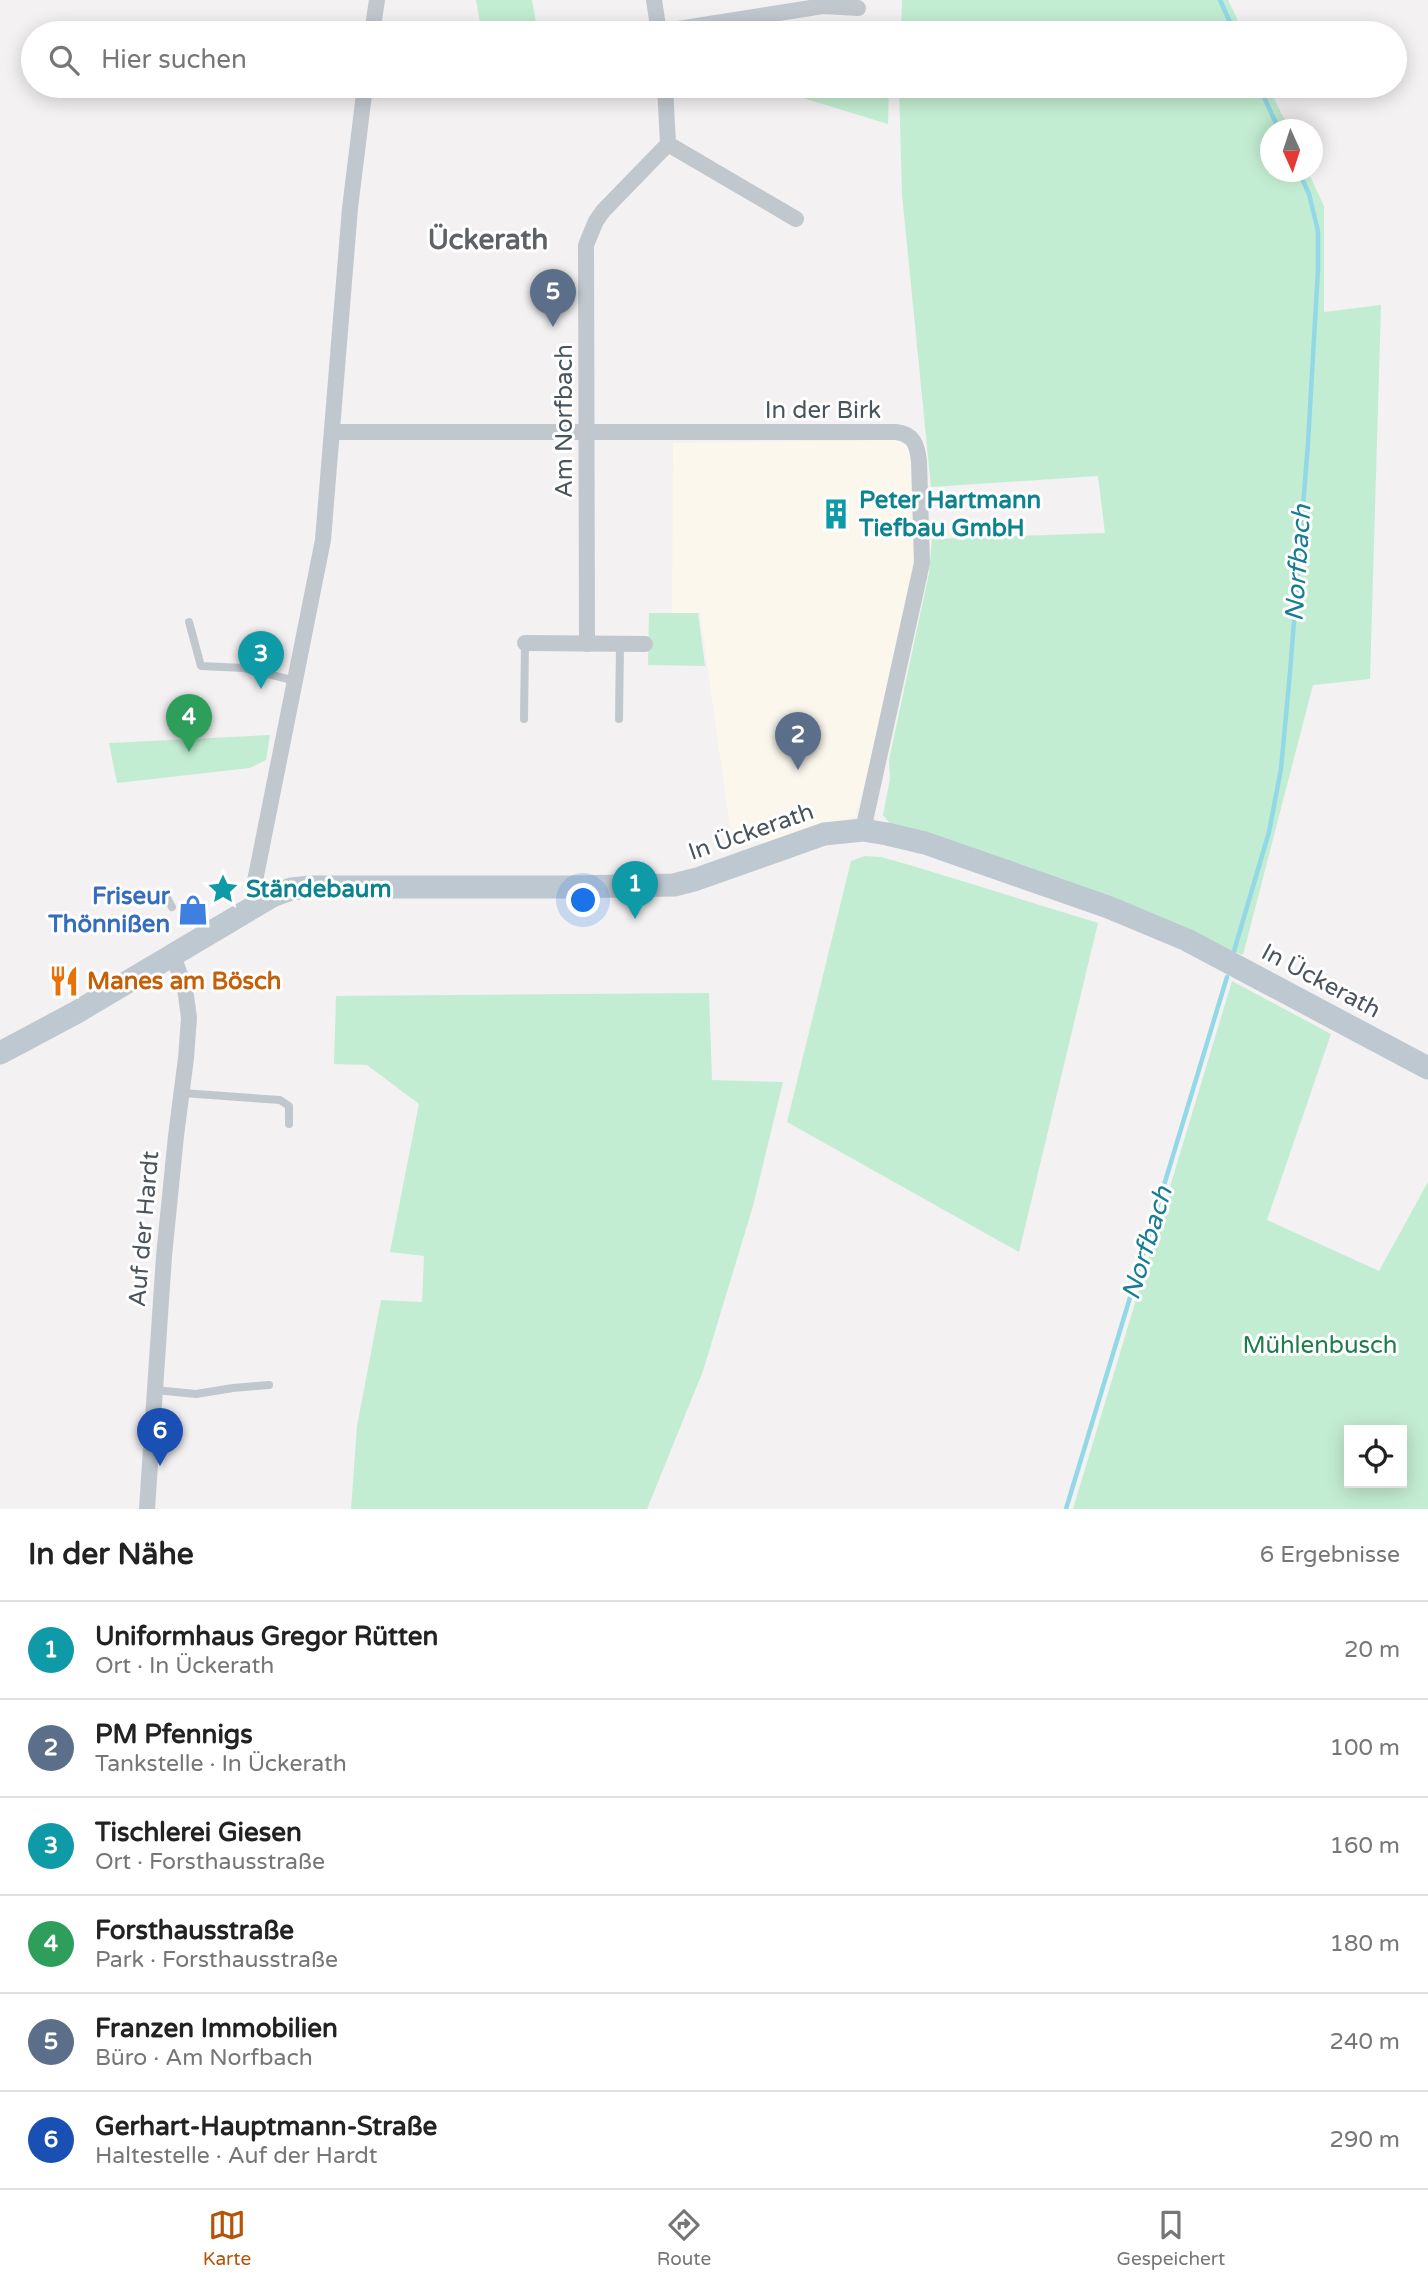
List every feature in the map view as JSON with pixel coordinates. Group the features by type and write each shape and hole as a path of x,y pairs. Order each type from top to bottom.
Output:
{"main road":[{"name":"In Ückerath","path":"0,1053 173,956 192,940 285,891 311,887 674,885 824,834 863,830 925,843 1108,907 1176,936 1428,1068"}],"street":[{"path":"374,21 377,0"},
{"path":"654,0 656,21"},
{"path":"731,21 823,6 858,8"},
{"path":"261,902 254,886 323,540 349,208 363,98"},
{"path":"666,98 668,144 796,219"},
{"name":"Am Norfbach","path":"587,644 588,433 585,261 589,234 603,211 668,144"},
{"name":"In der Birk","path":"332,432 896,432 910,436 917,446 919,461 922,563 863,830"},
{"path":"524,643 645,644"},
{"name":"Auf der Hardt","path":"147,1509 163,1256 189,1018 185,988 173,956"}],"lane":[{"path":"189,622 201,666 244,668 296,681"},
{"path":"524,643 524,719"},
{"path":"618,719 620,644"},
{"path":"147,897 166,896 172,907"},
{"path":"181,1093 280,1100 289,1106 289,1124"},
{"path":"155,1390 196,1394 270,1385"}],"shaded area":[{"path":"897,440 911,449 914,559 867,776 855,816 762,847 759,840 733,849 700,613 672,613 673,443"}],"green space":[{"path":"476,0 532,0 536,21 480,21"},
{"path":"902,0 1228,0 1238,21 901,21"},
{"path":"803,98 889,98 888,124"},
{"path":"899,98 1274,98 1284,119 1260,119 1260,182 1313,182 1324,206 1324,312 1381,305 1370,679 1313,685 1243,955 892,826 883,815 890,779 889,760 929,573 932,539 1105,533 1098,476 931,487 902,194"},
{"path":"649,613 698,613 705,666 648,665"},
{"path":"270,735 266,760 250,768 117,783 109,743"},
{"path":"865,856 881,857 913,866 1098,923 1019,1252 787,1122 851,861"},
{"name":"Mühlenbusch","path":"1232,981 1331,1034 1267,1220 1379,1271 1428,1182 1428,1509 1073,1509"},
{"path":"709,993 712,1080 783,1082 753,1206 703,1371 647,1509 351,1509 357,1426 381,1300 422,1302 424,1256 390,1252 419,1104 367,1065 334,1064 336,996"}],"waterway":[{"name":"Norfbach","path":"1220,0 1230,21"},
{"name":"Norfbach","path":"1264,98 1274,119"},
{"name":"Norfbach","path":"1234,951 1269,832 1281,769 1290,672 1318,269 1318,231 1304,182"},
{"name":"Norfbach","path":"1066,1509 1227,977"}],"place":[{"name":"Franzen Immobilien","path":"553,327"},
{"name":"Peter Hartmann Tiefbau GmbH","path":"836,514"},
{"name":"Tischlerei Giesen","path":"261,689"},
{"name":"Forsthausstraße","path":"189,752"},
{"name":"PM Pfennigs","path":"798,770"},
{"name":"Ständebaum","path":"223,889"},
{"name":"Friseur Thönnißen","path":"193,910"},
{"name":"Uniformhaus Gregor Rütten","path":"635,919"},
{"name":"Manes am Bösch","path":"64,981"},
{"name":"Gerhart-Hauptmann-Straße","path":"160,1466"}],"district":[{"name":"Ückerath","path":"488,240"}]}
